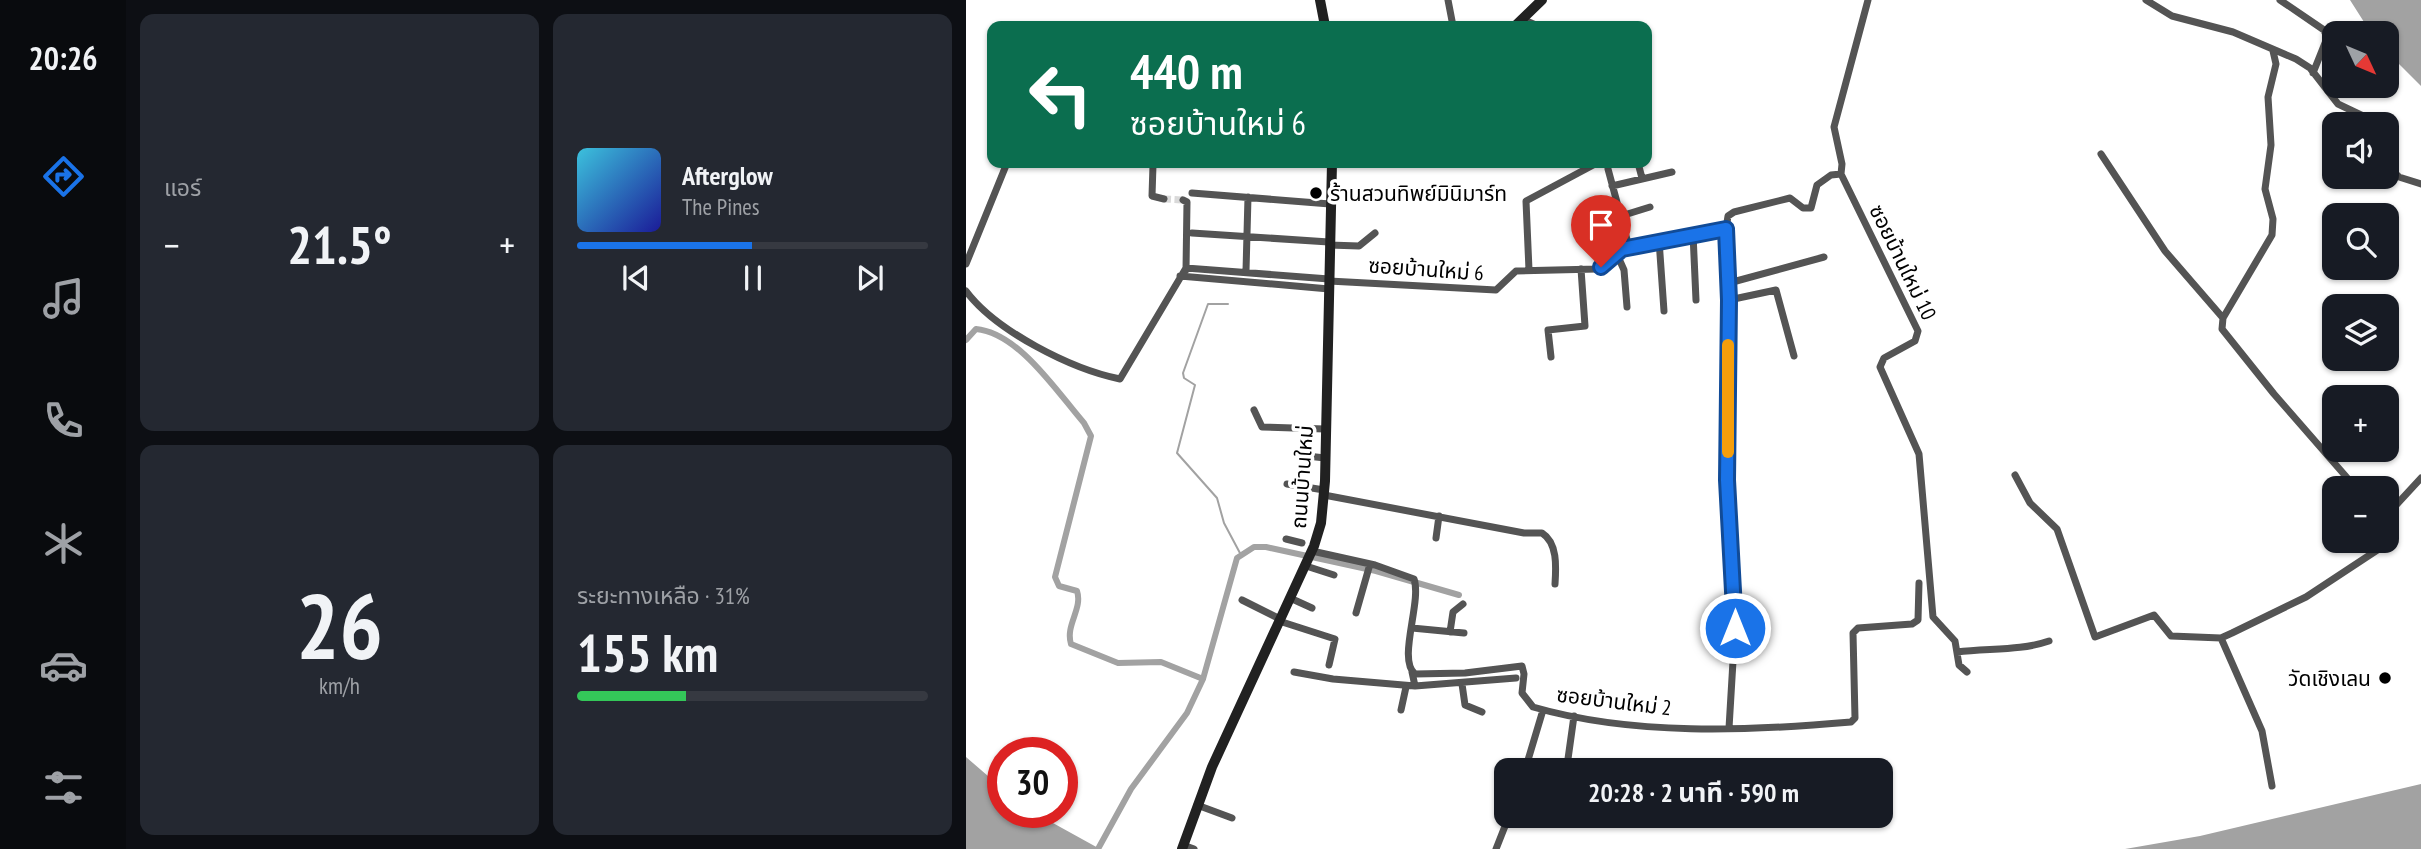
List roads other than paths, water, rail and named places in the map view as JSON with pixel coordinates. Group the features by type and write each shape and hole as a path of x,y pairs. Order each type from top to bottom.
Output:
{"street":[{"path":"1320,0 1324,21"},
{"path":"1448,0 1452,21"},
{"name":"ซอยบ้านใหม่ 10","path":"1868,0 1834,127 1842,164 1841,174 1918,331 1915,341 1884,358 1880,367 1919,454 1933,617 1952,637 1959,664 1967,672"},
{"path":"2146,0 2172,16 2233,32 2296,59 2313,73 2338,104 2355,112"},
{"path":"2280,0 2324,30 2328,38 2313,73"},
{"path":"1520,21 1540,1"},
{"path":"2273,51 2276,64 2268,104 2271,145 2265,189 2273,219 2272,235 2223,318 2224,332 2346,476"},
{"path":"2101,154 2165,251 2223,318"},
{"path":"966,264 1004,168"},
{"path":"1153,168 1152,196 1164,199"},
{"name":"ถนนบ้านใหม่","path":"1182,847 1197,805 1306,566 1324,492 1332,168"},
{"path":"1588,168 1525,201 1529,270 1601,267 1616,252 1629,247 1726,229"},
{"path":"1639,168 1642,178"},
{"path":"1608,169 1629,247"},
{"path":"1612,186 1672,172"},
{"path":"1729,727 1736,611 1727,490 1729,282 1726,229 1729,215 1776,201 1793,199 1803,208 1811,208 1817,185 1831,175 1841,174"},
{"path":"2399,177 2421,184"},
{"path":"1192,193 1330,204"},
{"path":"1246,271 1248,197"},
{"path":"966,291 985,312 1054,357 1120,379 1183,277 1186,268 1187,202 1183,200"},
{"path":"1621,216 1650,207"},
{"path":"1192,233 1245,235 1359,246 1375,233"},
{"path":"1693,234 1696,300"},
{"path":"1659,240 1664,312"},
{"path":"1616,252 1625,276 1627,307"},
{"path":"1729,282 1824,257"},
{"path":"1186,268 1246,271 1329,283"},
{"path":"1551,357 1548,330 1585,326 1581,269"},
{"name":"ซอยบ้านใหม่ 6","path":"1329,283 1493,291 1501,288 1512,272 1529,270"},
{"path":"1183,277 1329,283"},
{"path":"1729,300 1776,290 1794,356"},
{"path":"1254,410 1262,426 1325,429"},
{"path":"1298,455 1325,458"},
{"path":"2015,474 2030,503 2057,529 2093,636 2154,615 2171,636 2221,638 2306,597 2374,553"},
{"path":"2399,502 2421,478"},
{"path":"1287,484 1439,516 1547,535 1556,561 1555,584"},
{"path":"1436,538 1439,516"},
{"path":"1286,539 1413,579 1416,592 1408,663 1415,686"},
{"path":"1356,613 1370,564"},
{"path":"1306,566 1334,575"},
{"name":"ซอยบ้านใหม่ 2","path":"1412,672 1420,675 1465,673 1522,666 1526,702 1543,710 1648,725 1807,726 1854,720 1856,694 1853,633 1866,627 1915,623 1920,617 1919,583"},
{"path":"1290,598 1312,608"},
{"path":"1242,600 1280,620 1335,639 1329,666"},
{"path":"1450,632 1453,612 1464,604"},
{"path":"1412,628 1465,633"},
{"path":"2221,638 2262,731 2272,786"},
{"path":"1957,652 2005,647 2023,650 2049,641"},
{"path":"1294,672 1406,687 1516,678"},
{"path":"1462,684 1465,705 1482,712"},
{"path":"1401,710 1406,687"},
{"path":"1529,758 1543,710"},
{"path":"1568,758 1574,716"},
{"path":"1197,805 1232,818"},
{"path":"1496,849 1504,828"},
{"path":"1182,847 1194,849"}],"waterway":[{"path":"1228,304 1208,304 1183,373 1184,378 1195,385 1177,453 1217,498 1224,523 1241,555"},
{"path":"966,340 976,329 992,333 1022,352 1062,396 1091,436 1055,577 1059,586 1077,591 1078,604 1070,630 1071,644 1118,663 1161,662 1203,679"},
{"path":"1098,849 1131,789 1187,713 1203,679 1237,558 1254,547 1266,547 1376,571 1459,595"}],"tunnel":[{"path":"1164,199 1183,200"}],"place":[{"name":"ร้านสวนทิพย์มินิมาร์ท","path":"1316,193"},
{"name":"วัดเชิงเลน","path":"2385,678"}]}
